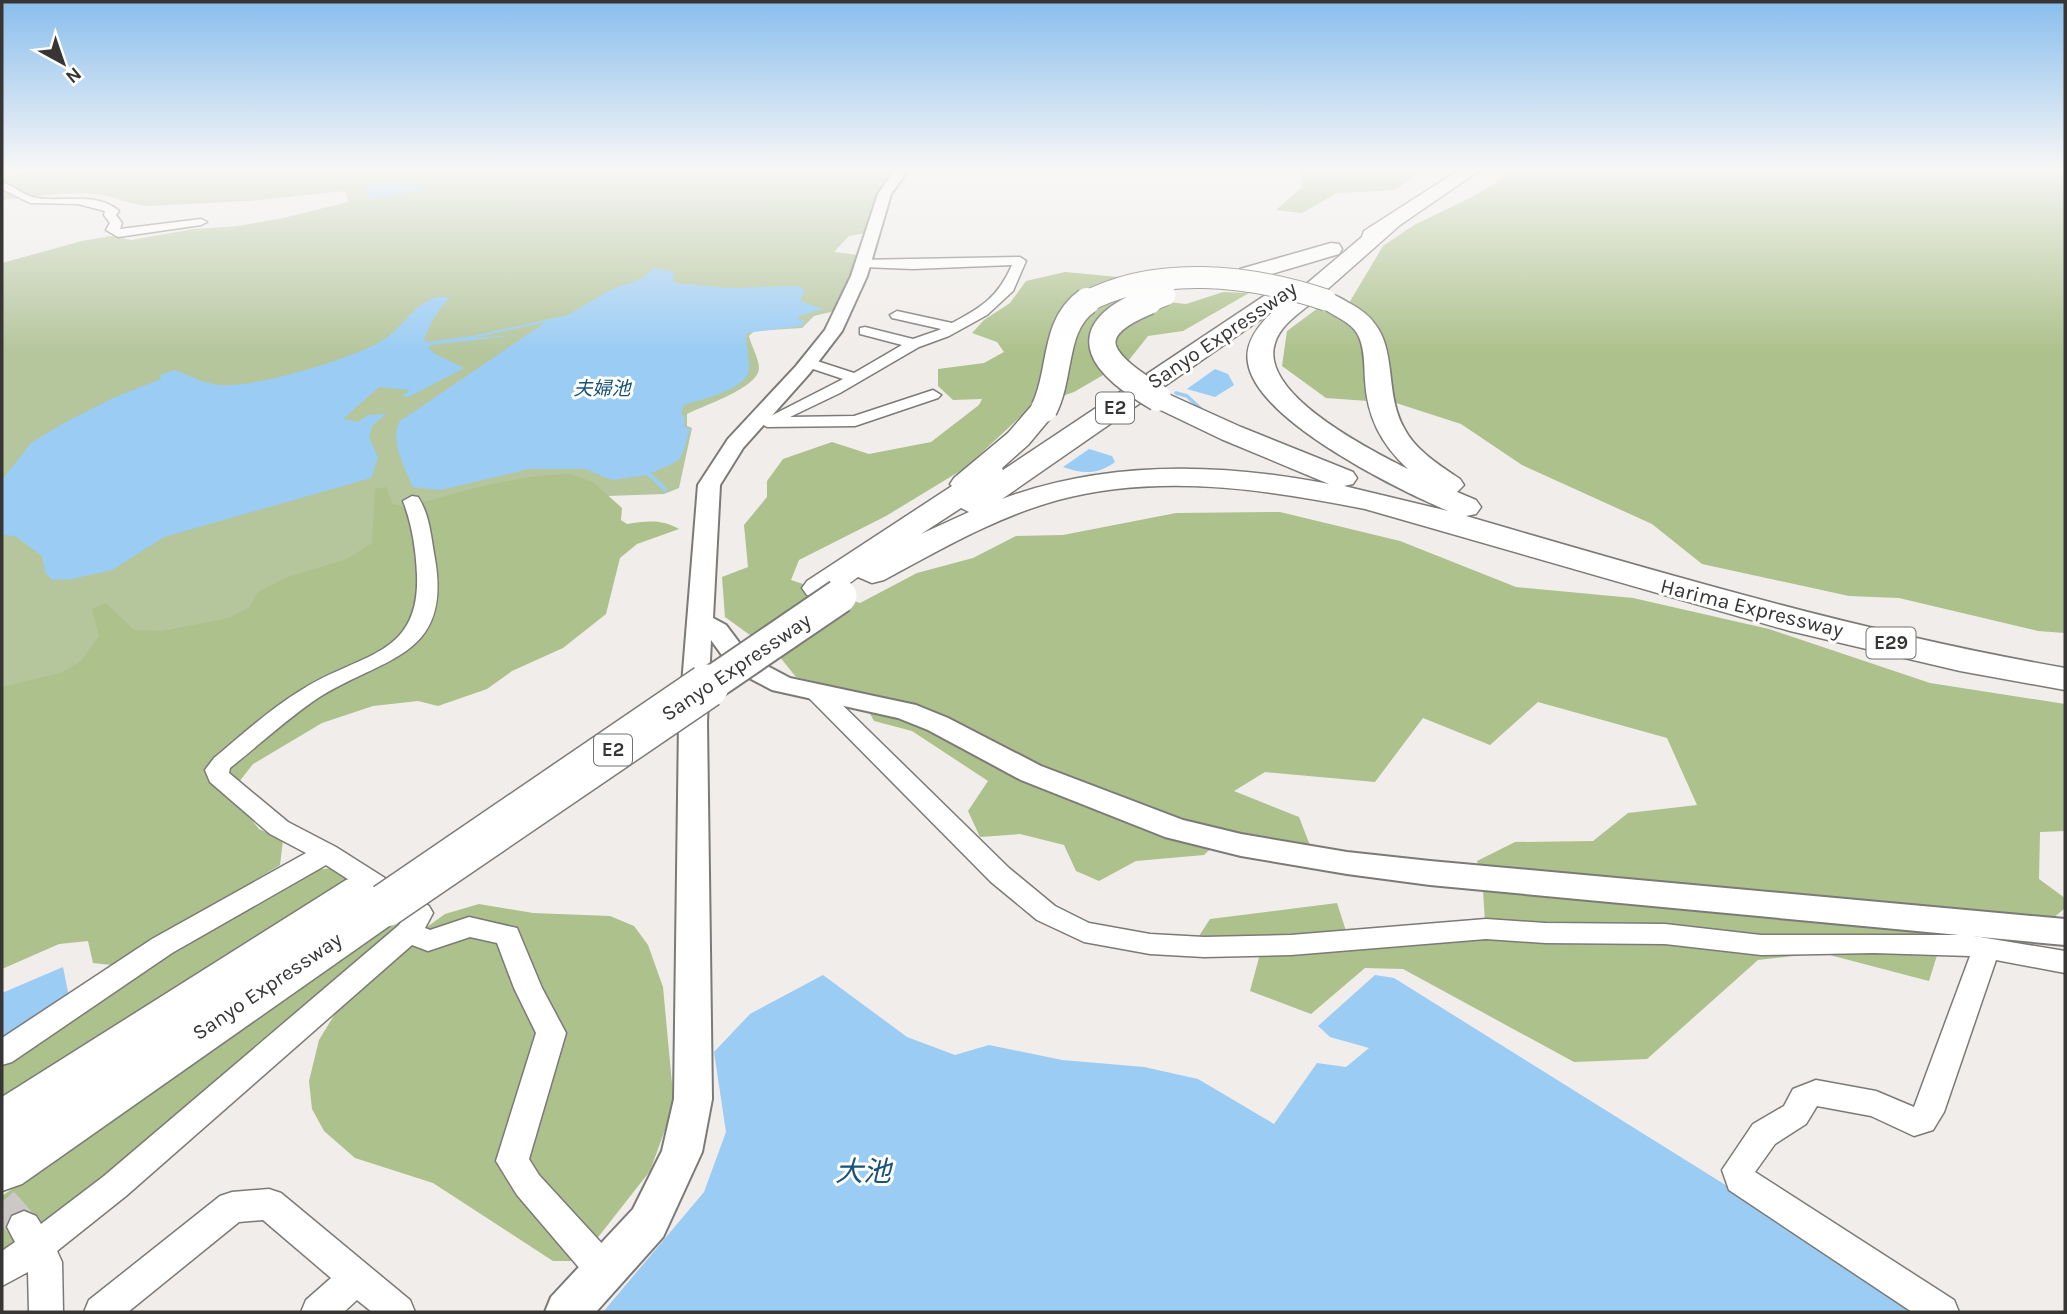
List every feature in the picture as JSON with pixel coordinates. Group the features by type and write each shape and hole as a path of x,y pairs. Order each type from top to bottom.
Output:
{"highway":[{"name":"Sanyo Expressway","path":"2,1166 385,909 829,592 894,538 1358,231"},
{"name":"Sanyo Expressway","path":"829,592 872,573 1378,231"},
{"path":"1381,231 1273,324 1261,346 1260,358 1262,369 1270,383 1326,433 1403,479 1483,515 1606,556"},
{"path":"1331,249 1153,299 1126,312 1108,327 1101,343 1104,359 1120,375 1158,398 1231,433 1352,482 1524,544"},
{"path":"894,538 1000,456 1044,408 1056,383 1063,335 1072,314 1083,305 1108,292 1159,281 1214,278 1283,286 1326,300 1356,317 1374,339 1384,415 1402,447 1419,463 1466,496 1498,513 1606,556"},
{"path":"872,573 1011,504 1078,487 1162,477 1245,479 1327,491 1524,544"},
{"name":"Harima Expressway","path":"1524,544 1648,581 1813,625 1926,651 2065,677"},
{"name":"Harima Expressway","path":"1606,556 1809,612 2065,677"},
{"name":"Sanyo Expressway","path":"2,1126 385,909"}],"street":[{"path":"567,1312 648,1223 682,1152 693,1099 693,722 709,485 729,452 761,422 833,330 854,288 873,231"},
{"path":"761,422 855,379 915,344 944,333 982,312 1008,288 1020,261 913,265 863,263"},
{"path":"897,315 951,327"},
{"path":"864,331 915,344"},
{"path":"808,363 855,379"},
{"path":"761,422 855,422 933,395"},
{"path":"385,909 420,913 327,853 279,828 218,776 217,770 222,763 311,692 398,648 412,638 426,614 429,590 418,516 412,501"},
{"path":"701,624 710,625 717,630 731,652 755,672 782,684 906,711 938,724 1031,773 1176,829 1241,845 1347,863 1430,873 2065,932"},
{"path":"817,693 1000,875 1045,913 1084,932 1150,944 1204,947 1291,945 1486,929 1545,933 1665,933 1761,945 1968,945 2065,962"},
{"path":"2,1053 162,946 327,853"},
{"path":"385,909 428,942 469,927 506,935 528,988 551,1033 512,1161 528,1185 605,1272"},
{"path":"2,1270 31,1236 190,1123 385,909"},
{"path":"1942,1312 1740,1180 1738,1170 1764,1134 1795,1115 1804,1098 1816,1093 1855,1098 1876,1104 1914,1122 1922,1120 1929,1112 1986,948"},
{"path":"102,1312 232,1207 269,1204 398,1312"},
{"path":"31,1236 45,1262 46,1312"},
{"path":"318,1312 357,1278"}],"green space":[{"path":"181,231 866,231 849,236 834,252 859,255 835,311 814,316 802,328 754,331 749,336 759,364 757,375 729,396 687,414 687,426 692,428 679,488 664,494 608,496 424,527 140,673 2,713 2,263 82,241 112,236 131,240"},
{"path":"1405,231 2065,231 2065,633 2038,631 1899,598 1849,596 1702,564 1652,524 1522,465 1461,424 1396,403 1326,398 1282,366 1287,331 1318,308 1349,303 1383,246"},
{"path":"1065,272 1139,279 1150,300 1186,304 1223,292 1249,293 1183,331 1148,336 1129,360 1074,392 1031,407 965,468 886,516 799,560 791,580 860,603 917,573 973,558 1016,536 1063,535 1176,513 1280,512 1400,541 1516,587 1633,598 1769,629 1930,683 2065,704 2065,831 2040,832 2039,879 2065,898 2065,908 2051,920 1950,914 1929,981 1822,953 1758,960 1647,1059 1574,1062 1403,969 1365,968 1311,1014 1250,991 1264,939 1197,939 1210,919 1337,903 1347,934 1485,922 1482,875 1477,861 1515,842 1593,841 1628,813 1697,805 1667,738 1538,702 1490,745 1423,718 1375,782 1265,772 1234,791 1299,817 1311,848 1226,834 1204,855 1136,861 1099,881 1076,871 1064,845 1020,834 980,837 968,811 988,781 912,731 874,721 858,692 796,677 779,656 725,617 722,577 748,567 744,525 767,497 767,481 783,459 832,442 869,454 931,442 979,405 982,399 953,400 938,386 938,369 984,363 1004,352 997,342 972,333 984,320 1010,303 1026,281"},
{"path":"571,474 593,482 622,508 621,520 627,524 654,522 679,529 637,544 620,558 606,614 563,648 512,671 487,689 438,706 418,701 373,706 322,723 253,764 239,782 239,804 259,829 283,840 280,865 112,965 93,963 88,941 59,944 2,969 2,687 60,673 80,662 99,636 92,609 106,603 134,630 162,631 229,618 249,607 257,593 285,578 347,559 372,543 375,489 386,487 393,504 406,507 528,477"},
{"path":"332,868 351,877 2,1102 2,1060 101,994 313,870"},
{"path":"479,904 533,913 610,916 634,926 648,945 663,987 674,1105 650,1171 588,1250 572,1261 553,1261 433,1183 355,1158 324,1131 312,1109 309,1081 319,1040 344,999 392,952 445,914"},
{"path":"405,915 407,919 157,1142 43,1224 37,1221 2,1261 2,1196"}],"water":[{"name":"夫婦池","path":"654,268 674,272 675,283 727,288 798,286 805,290 800,301 823,309 800,316 798,320 805,321 802,326 746,333 749,367 742,382 723,392 684,405 681,412 685,418 684,426 690,429 682,455 675,462 651,473 667,488 666,493 647,475 612,480 585,469 529,469 441,490 413,487 397,445 397,428 400,421 546,322 473,338 516,335 430,345 429,348 435,354 464,368 409,397 402,396 410,390 379,387 343,419 358,422 368,415 386,414 373,425 369,436 378,458 371,478 164,537 112,570 72,579 52,580 45,572 42,556 15,536 2,535 2,480 31,443 113,398 161,379 160,375 175,370 221,385 237,385 280,377 371,347 385,339 422,304 440,297 450,298 434,318 424,340 428,342 472,336 568,315 610,290 643,278"},
{"path":"1215,369 1228,374 1234,385 1215,397 1187,389"},
{"path":"1089,449 1112,456 1115,462 1090,472 1063,467"},
{"path":"63,967 69,997 2,1040 2,993"},
{"name":"大池","path":"823,975 907,1037 955,1055 989,1045 1062,1060 1144,1067 1198,1079 1274,1124 1317,1063 1346,1067 1369,1048 1330,1037 1318,1026 1375,975 1394,978 1929,1312 603,1312 704,1192 726,1132 714,1052 750,1014"}],"waterway":[{"path":"1176,393 1187,396 1201,409"}],"tunnel":[{"path":"2,1202 24,1227"}]}
